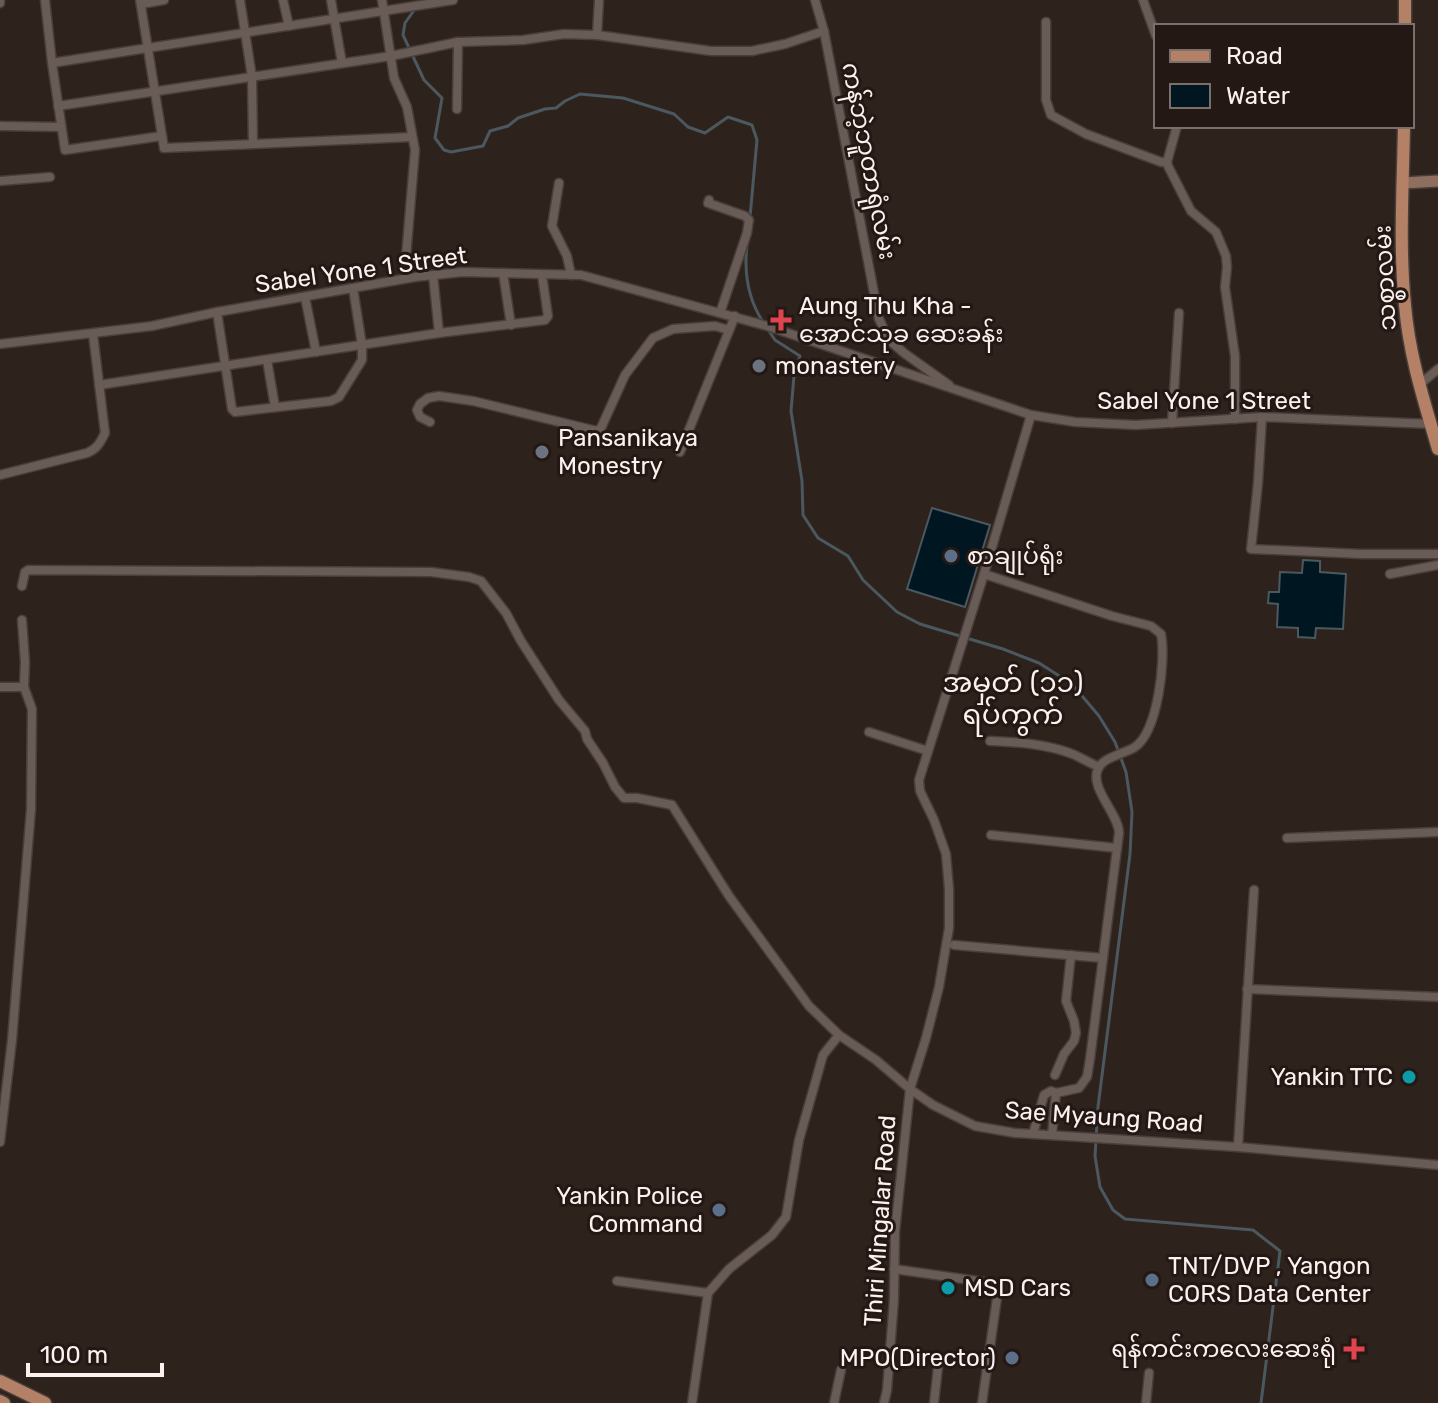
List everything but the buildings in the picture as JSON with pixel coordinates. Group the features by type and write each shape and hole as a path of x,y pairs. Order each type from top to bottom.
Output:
{"main road":[{"path":"1405,0 1405,24"},
{"name":"သစ္စာလမ်း","path":"1404,128 1401,254 1405,308 1418,386 1438,449"},
{"path":"1403,183 1438,181"},
{"path":"0,1381 45,1403"}],"street":[{"path":"45,0 64,147 69,150 162,136"},
{"path":"164,0 140,2 163,147 166,149 412,137"},
{"path":"240,0 252,77 253,143"},
{"path":"283,0 289,26"},
{"path":"331,0 342,63"},
{"path":"382,0 394,78 407,107 415,150 406,257"},
{"path":"52,63 453,0"},
{"path":"597,35 599,0"},
{"name":"ကန်ဘဲ့ဘူတာရုံလမ်း","path":"815,0 824,31 879,319 889,340 956,390"},
{"path":"1143,0 1154,30"},
{"path":"1046,22 1046,100 1051,115 1086,134 1167,162"},
{"path":"58,106 391,56 458,42 523,40 564,34 597,35 711,51 752,51 824,31"},
{"path":"457,109 458,42"},
{"path":"0,126 61,127"},
{"path":"1176,128 1167,162 1191,211 1216,232 1226,256 1225,287 1235,356 1235,419"},
{"path":"0,181 50,177"},
{"path":"559,183 552,226 564,249 571,275"},
{"path":"709,200 708,203 749,220 720,313"},
{"name":"Sabel Yone 1 Street","path":"0,344 152,326 433,275 463,272 581,275 735,316 1031,415 1075,422 1136,425 1262,417 1431,424"},
{"path":"503,273 511,325"},
{"path":"433,275 439,333"},
{"path":"99,385 547,319 542,275"},
{"path":"217,312 232,409 235,412 331,401 339,397 363,356 353,288"},
{"path":"305,297 316,352"},
{"path":"1172,423 1179,313"},
{"path":"680,452 735,316"},
{"path":"430,422 420,417 417,410 428,398 439,396 473,401 597,431 625,375 653,338 673,329 715,326 729,330"},
{"path":"0,475 95,450 105,433 93,334"},
{"path":"267,360 275,407"},
{"path":"1418,386 1438,369"},
{"name":"Thiri Mingalar Road","path":"884,1403 894,1299 895,1232 910,1089 930,1025 949,928 946,854 920,791 919,780 1031,415"},
{"path":"1262,417 1251,549 1438,554"},
{"path":"1390,574 1438,565"},
{"name":"Sae Myaung Road","path":"22,586 28,570 431,572 481,581 506,613 559,700 585,731 624,798 672,805 729,896 809,1006 839,1035 933,1105 975,1126 1015,1133 1238,1147 1438,1165"},
{"path":"984,574 1151,626 1161,634 1164,649 1163,670 1147,732 1138,745 1099,767 1096,779 1119,826 1087,1077 1079,1088 1056,1093 1051,1091 1044,1095 1033,1134"},
{"path":"0,1142 12,1040 31,809 32,709 24,687 22,620"},
{"path":"0,687 24,687"},
{"path":"869,732 928,751"},
{"path":"990,741 1055,749 1099,767"},
{"path":"1287,838 1438,832"},
{"path":"991,835 1117,848"},
{"path":"1238,1147 1254,890"},
{"path":"954,945 1103,958"},
{"path":"1055,1075 1076,1033 1066,1001 1071,955"},
{"path":"1247,989 1438,997"},
{"path":"692,1403 708,1293 729,1269 772,1235 786,1217 799,1140 823,1055 839,1035"},
{"path":"1052,1135 1056,1093"},
{"path":"894,1269 999,1284 982,1403"},
{"path":"617,1281 708,1293"},
{"path":"934,1403 939,1358"},
{"path":"834,1403 841,1370"},
{"path":"1146,1403 1149,1373"}],"water":[{"path":"932,508 990,525 965,607 907,589"},
{"path":"1303,560 1320,561 1320,572 1346,574 1343,629 1316,628 1315,638 1298,637 1298,628 1277,627 1278,604 1268,603 1269,592 1279,592 1280,572 1302,573"}],"waterway":[{"path":"415,9 405,23 403,35 424,80 442,98 435,138 444,150 451,152 483,146 490,131 508,126 518,118 556,108 580,94 623,98 674,114 688,127 705,133 728,117 752,125 757,140 750,217"},
{"path":"747,245 748,285 763,322"},
{"path":"767,328 775,340 800,356 794,376 791,411 802,481 803,515 818,538 848,556 863,580 897,612 920,624 1039,663 1072,684 1099,716 1115,742 1126,772 1132,812 1130,854 1098,1107 1095,1156 1100,1187 1113,1210 1125,1219 1253,1230 1280,1251 1261,1403"}],"place":[{"name":"Aung Thu Kha - အောင်သုခ ဆေးခန်း","path":"781,320"},
{"name":"monastery","path":"759,366"},
{"name":"Pansanikaya Monestry","path":"542,452"},
{"name":"စာချုပ်ရုံး","path":"951,556"},
{"name":"Yankin TTC","path":"1409,1077"},
{"name":"Yankin Police Command","path":"719,1210"},
{"name":"TNT/DVP , Yangon CORS Data Center","path":"1152,1280"},
{"name":"MSD Cars","path":"948,1288"},
{"name":"ရန်ကင်းကလေးဆေးရုံ","path":"1354,1349"},
{"name":"MPO(Director)","path":"1012,1358"}],"district":[{"name":"အမှတ် (၁၁) ရပ်ကွက်","path":"1013,698"}]}
